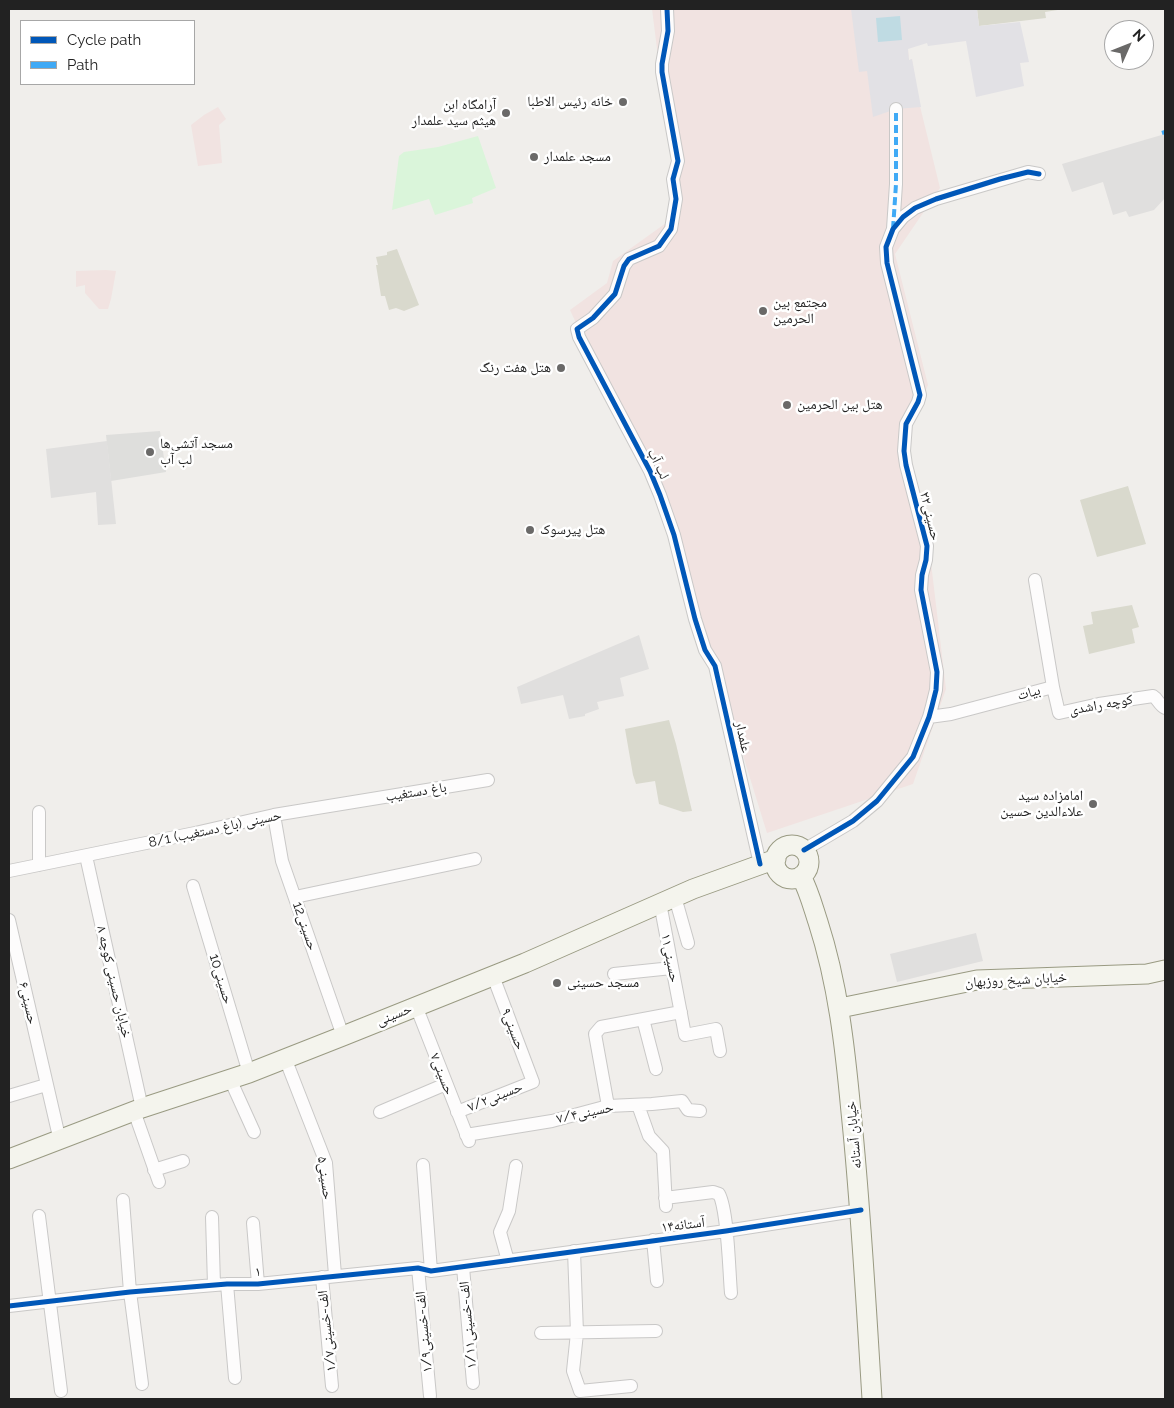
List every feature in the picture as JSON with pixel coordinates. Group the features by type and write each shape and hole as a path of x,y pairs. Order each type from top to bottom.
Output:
{"street":[{"name":"لب آب","path":"667,9 668,32 662,72 678,161 673,179 676,200 671,229 658,246 629,259 624,266 616,294 593,318 577,329 579,337 650,471 674,535 695,619"},
{"name":"حسینی۲۲","path":"804,850 853,821 877,800 913,757 929,717 936,690 937,672 921,590 927,546 908,474 904,451 906,424 920,395 888,263 886,247 892,229 896,184 896,109"},
{"path":"892,229 915,208 936,199 1028,172 1039,174"},
{"name":"بیات","path":"929,717 951,714 1053,687 1035,580"},
{"name":"علمدار","path":"695,619 706,654 715,666 768,862"},
{"name":"کوچه راشدی","path":"1053,687 1059,713 1099,704 1153,696 1165,708"},
{"name":"باغ دستغیب","path":"345,804 488,780"},
{"name":"8/1 حسینی (باغ دستغیب)","path":"9,871 274,815 345,804"},
{"path":"39,812 39,865"},
{"name":"حسینی12","path":"274,815 282,861 343,1036"},
{"path":"787,846 799,846 804,850 809,861 808,867 801,876 796,878 785,877 768,862 787,846"},
{"name":"خیابان حسینی کوچه ۸","path":"86,856 138,1110 159,1182"},
{"path":"296,897 475,859"},
{"name":"حسینی","path":"9,1159 138,1110 249,1073 493,976 667,900 768,862"},
{"name":"خیابان آستانه","path":"801,876 826,946 840,1008 845,1043 861,1210 872,1399"},
{"name":"حسینی10","path":"193,886 249,1073"},
{"path":"667,900 688,943"},
{"name":"حسینی۱۱","path":"667,900 672,968 685,1035 716,1028 720,1051"},
{"name":"حسینی۶","path":"9,920 60,1141"},
{"path":"614,974 672,968"},
{"name":"خیابان شیخ روزبهان","path":"840,1008 977,980 1147,974 1165,970"},
{"name":"حسینی۹","path":"493,976 533,1082"},
{"name":"حسینی۷","path":"416,1006 467,1138"},
{"path":"608,1106 594,1034 601,1027 681,1012"},
{"path":"644,1019 656,1069"},
{"name":"حسینی۵","path":"285,1058 326,1163 328,1276"},
{"path":"230,1079 254,1132"},
{"name":"حسینی۷/۲","path":"457,1112 533,1082"},
{"path":"380,1112 446,1084"},
{"path":"9,1096 46,1085"},
{"name":"حسینی۷/۴","path":"467,1138 552,1121 608,1106 682,1101 688,1110 700,1111"},
{"path":"638,1105 649,1136 663,1151 666,1202 713,1192 719,1194 722,1199 731,1293"},
{"path":"154,1170 183,1161"},
{"path":"423,1165 431,1271"},
{"path":"508,1261 500,1232 509,1211 516,1166"},
{"path":"123,1200 130,1292 142,1384"},
{"name":"آستانه۱۴","path":"508,1261 861,1210"},
{"path":"39,1216 61,1391"},
{"path":"212,1217 214,1285"},
{"path":"253,1223 258,1284"},
{"path":"653,1240 658,1280"},
{"path":"574,1251 577,1332 573,1371 580,1391 631,1386"},
{"name":"۱","path":"9,1306 130,1292 227,1284 258,1284 418,1268 431,1271 508,1261"},
{"name":"الف-خسینی۱/۱۱","path":"463,1266 473,1383"},
{"name":"الف-خسینی۱/۹","path":"418,1268 430,1396"},
{"name":"الف-خسینی۱/۷","path":"328,1276 332,1386"},
{"path":"227,1284 235,1378"},
{"path":"541,1333 656,1331"}],"shaded area":[{"path":"652,9 895,9 908,49 909,60 912,59 918,98 940,188 895,254 928,385 907,437 929,546 946,689 913,784 767,833 716,668 651,483 570,310 607,283 613,261 666,223 675,192"},
{"path":"851,9 977,9 979,26 1020,22 1029,62 1020,63 1024,86 976,97 966,41 928,46 927,43 908,49 909,60 912,59 921,107 896,109 873,117 867,71 859,72"},
{"path":"977,9 1064,9 1045,12 1046,18 979,26"},
{"path":"218,107 226,119 219,125 222,163 198,166 191,125"},
{"path":"1165,134 1165,198 1154,210 1129,217 1126,211 1113,215 1103,182 1072,192 1062,164"},
{"path":"397,249 419,305 404,311 396,308 389,310 385,296 381,296 376,265 378,265 376,257 387,255 387,252"},
{"path":"76,271 116,271 108,309 99,309 85,293 85,285 76,287"},
{"path":"160,431 166,472 111,481 106,435"},
{"path":"107,441 116,524 98,525 96,492 51,498 46,449"},
{"path":"1128,486 1146,544 1097,557 1080,500"},
{"path":"1132,605 1139,627 1132,629 1135,643 1089,654 1083,626 1093,624 1091,612"},
{"path":"639,635 649,669 620,678 624,696 597,702 599,709 585,714 585,716 569,719 563,695 521,704 517,687"},
{"path":"669,720 692,811 683,812 659,804 655,781 636,784 633,775 625,729"},
{"path":"976,933 983,961 897,982 890,954"}],"green space":[{"path":"478,136 496,188 472,198 473,203 435,215 429,199 392,210 399,156 404,152 438,147"}],"water":[{"path":"900,16 902,40 878,42 876,18"}],"marked path":[{"path":"893,229 896,184 896,109"}],"cycle path":[{"path":"667,9 668,31 662,72 678,161 673,179 676,199 671,229 659,246 629,259 624,266 615,294 593,318 577,329 579,337 650,471 674,535 695,619 705,650 715,666 760,864"},
{"path":"804,850 853,821 877,801 913,757 929,717 936,690 937,672 921,590 927,546 904,451 906,424 920,395 887,263 886,247 893,229 903,217 915,208 936,199 1000,179 1028,172 1039,174"},
{"path":"9,1306 130,1292 227,1284 258,1284 418,1268 431,1271 726,1231 861,1210"}],"place":[{"name":"خانه رئیس الاطبا","path":"623,102"},
{"name":"آرامگاه ابن هیثم سید علمدار","path":"506,113"},
{"name":"مسجد علمدار","path":"534,157"},
{"name":"مجتمع بین الحرمین","path":"763,311"},
{"name":"هتل هفت رنگ","path":"561,368"},
{"name":"هتل بین‌ الحرمین","path":"787,405"},
{"name":"مسجد آتشی‌ها لب آب","path":"150,452"},
{"name":"هتل پیرسوک","path":"530,530"},
{"name":"امامزاده سید علاءالدین حسین","path":"1093,804"},
{"name":"مسجد حسینی","path":"557,983"}]}
